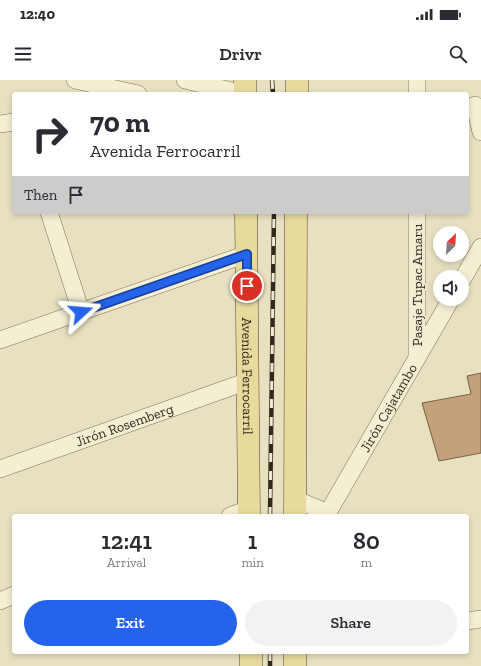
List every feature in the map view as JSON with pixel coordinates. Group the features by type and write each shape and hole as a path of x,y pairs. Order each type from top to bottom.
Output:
{"main road":[{"path":"245,80 245,92"},
{"path":"296,80 297,92"},
{"name":"Avenida Ferrocarril","path":"243,514 248,381 246,214"},
{"path":"295,508 296,214"},
{"path":"250,654 251,666"},
{"path":"295,654 295,666"}],"street":[{"path":"75,80 129,92"},
{"path":"185,80 236,92"},
{"path":"417,92 418,80"},
{"path":"474,105 481,132"},
{"path":"0,124 12,122"},
{"path":"49,214 81,312"},
{"name":"Pasaje Tupac Amaru","path":"417,214 417,358"},
{"path":"468,270 481,247"},
{"path":"0,340 247,254"},
{"name":"Jirón Cajatambo","path":"327,514 447,306"},
{"name":"Jirón Rosemberg","path":"0,469 248,381"},
{"path":"295,508 327,514"},
{"path":"0,600 12,596"},
{"path":"469,621 481,619"}],"building":[{"path":"481,373 481,453 439,461 422,403 471,394 467,376"}],"railway":[{"path":"272,80 273,92"},
{"path":"270,514 274,214"},
{"path":"270,654 270,666"}],"route":[{"path":"81,312 247,254 247,286"}]}
